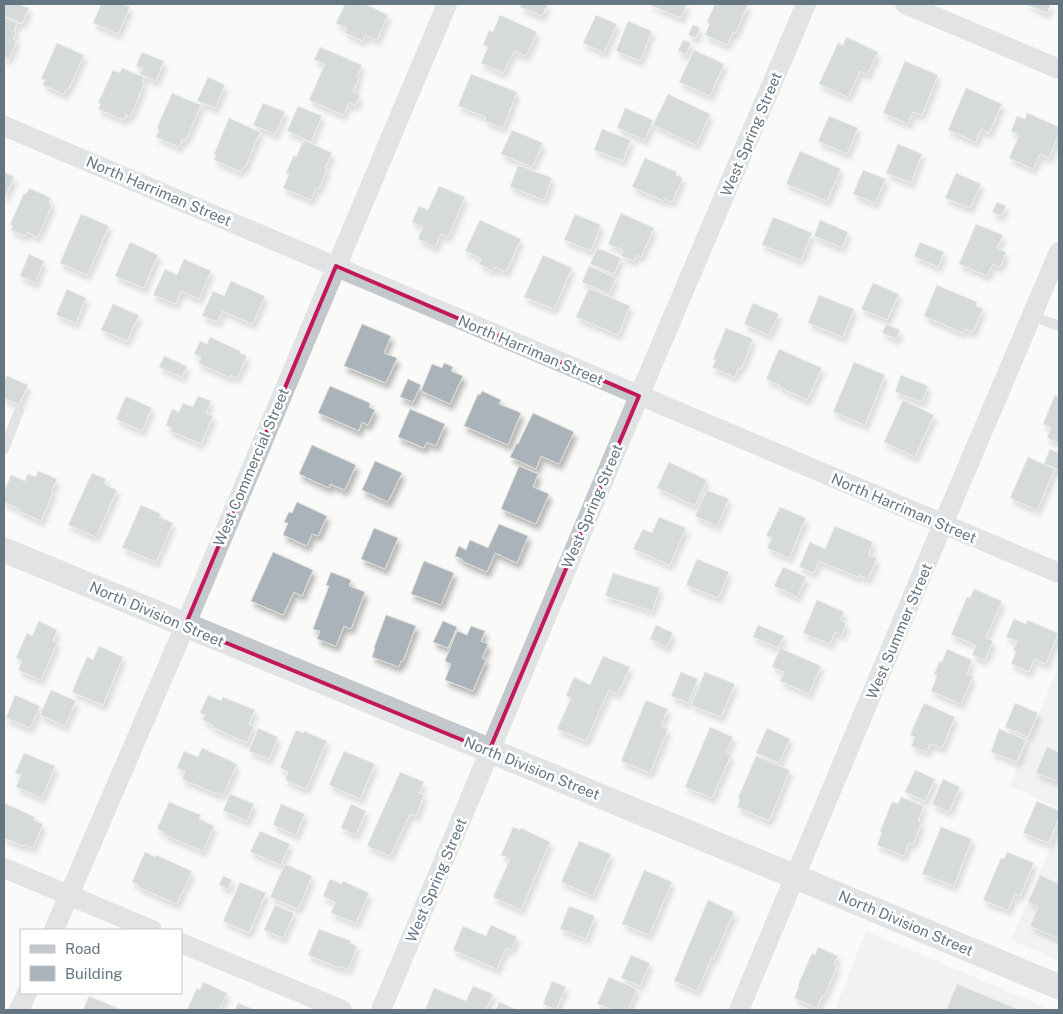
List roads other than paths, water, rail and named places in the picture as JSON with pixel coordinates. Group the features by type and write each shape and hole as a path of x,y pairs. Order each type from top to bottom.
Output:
{"street":[{"name":"West Commercial Street","path":"54,929 185,626 447,4"},
{"name":"West Spring Street","path":"381,1010 806,4"},
{"path":"905,4 1059,69"},
{"name":"North Harriman Street","path":"4,126 1059,573"},
{"name":"West Summer Street","path":"739,1010 1059,252"},
{"name":"North Division Street","path":"4,550 1059,987"},
{"path":"4,868 150,929"},
{"path":"182,943 342,1010"},
{"path":"19,1010 27,994"}],"lane":[{"path":"1032,316 1059,326"},
{"path":"4,449 19,411"}]}
